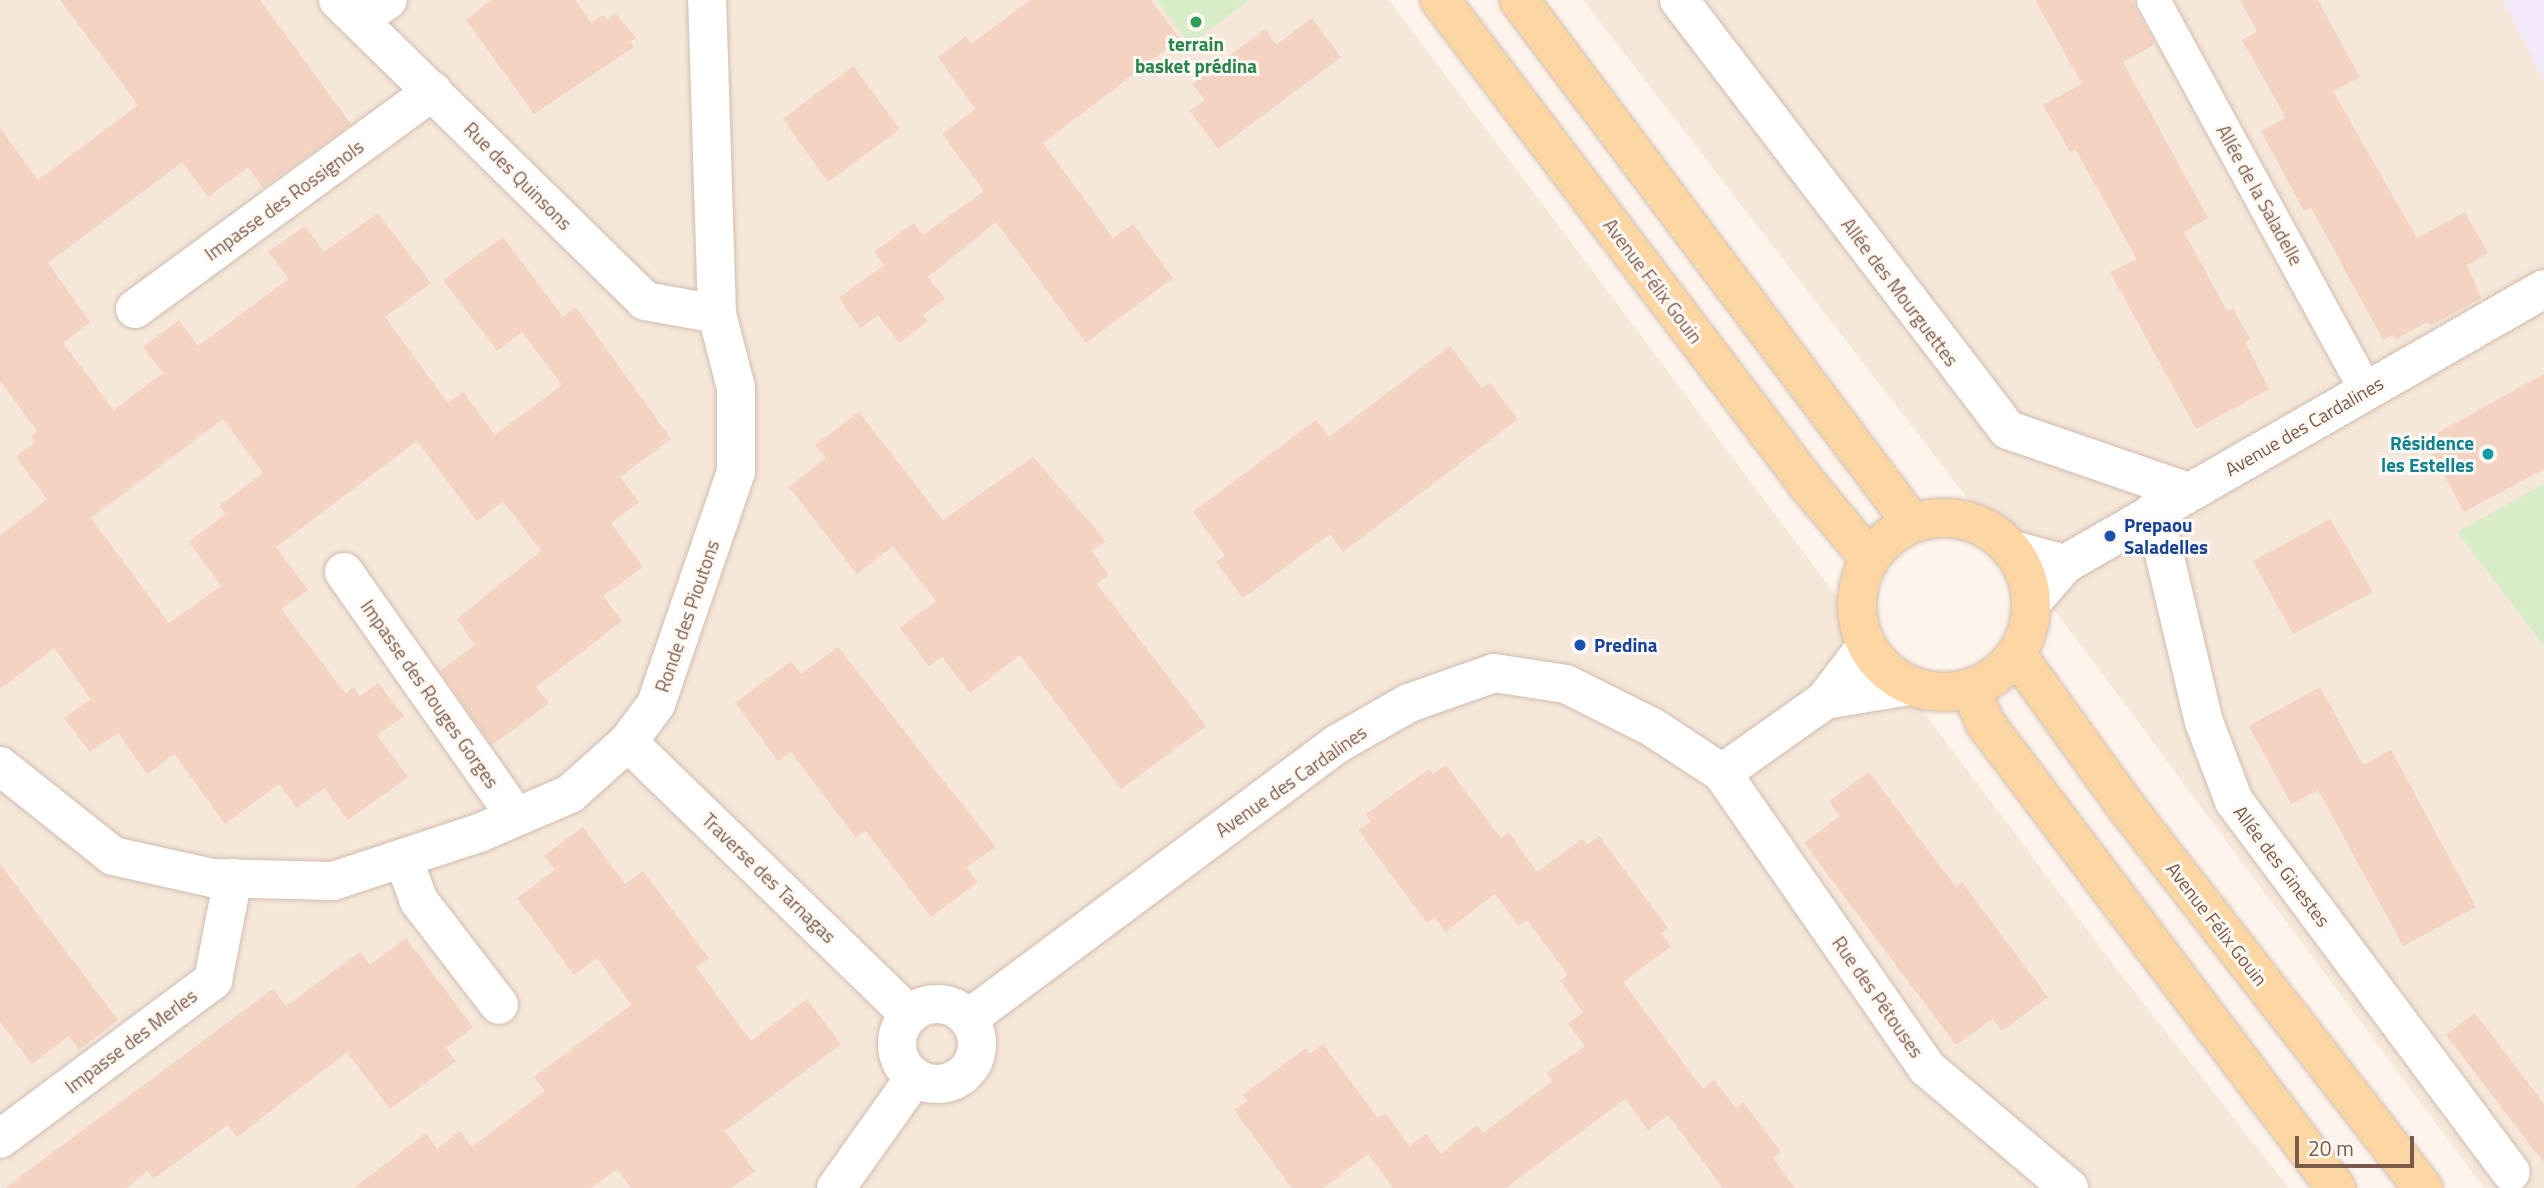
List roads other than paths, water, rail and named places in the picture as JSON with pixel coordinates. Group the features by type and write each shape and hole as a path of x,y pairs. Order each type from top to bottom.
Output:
{"main road":[{"name":"Avenue Félix Gouin","path":"1440,0 1808,485 1869,558"},
{"path":"1519,0 1912,523"},
{"path":"1939,517 1967,520 1993,531 2013,550 2026,574 2032,602 2029,629 2017,655 1997,675 1970,689 1940,693 1910,686 1885,670 1866,646 1857,617 1858,587 1869,558 1888,537 1912,523 1939,517"},
{"name":"Avenue Félix Gouin","path":"2017,655 2124,804 2423,1188"},
{"path":"1970,689 1985,723 2336,1188"}],"street":[{"name":"Ronde des Pioutons","path":"0,766 113,856 233,878 333,881 516,817 570,794 628,742 656,704 736,472 736,388 717,314 707,0"},
{"name":"Allée des Mourguettes","path":"1679,0 2008,430 2188,492"},
{"name":"Allée de la Saladelle","path":"2153,0 2366,390"},
{"name":"Rue des Quinsons","path":"361,7 433,92 645,301 717,314"},
{"name":"Impasse des Rossignols","path":"135,309 433,92"},
{"name":"Avenue des Cardalines","path":"2032,602 2065,564 2544,289"},
{"name":"Allée des Ginestes","path":"2154,511 2204,722 2234,801 2511,1172"},
{"path":"2013,550 2065,564"},
{"name":"Impasse des Rouges Gorges","path":"344,572 516,817"},
{"path":"1722,773 1825,699 1866,646"},
{"name":"Avenue des Cardalines","path":"968,1019 1337,744 1409,703 1494,673 1566,684 1652,727 1722,773"},
{"path":"1825,699 1910,686"},
{"name":"Traverse des Tarnagas","path":"628,742 909,1015"},
{"name":"Rue des Pétouses","path":"1722,773 1927,1068 2069,1188"},
{"path":"403,858 419,901 499,1005"},
{"name":"Impasse des Merles","path":"0,1139 213,980 233,878"},
{"path":"933,1004 958,1010 968,1019 974,1029 976,1053 964,1073 934,1084 915,1077 905,1069 897,1047 902,1024 909,1015 933,1004"},
{"path":"836,1188 915,1077"}],"place":[{"name":"terrain basket prédina","path":"1196,22"},
{"name":"Résidence les Estelles","path":"2488,454"},
{"name":"Prepaou Saladelles","path":"2110,536"},
{"name":"Predina","path":"1580,645"}]}
